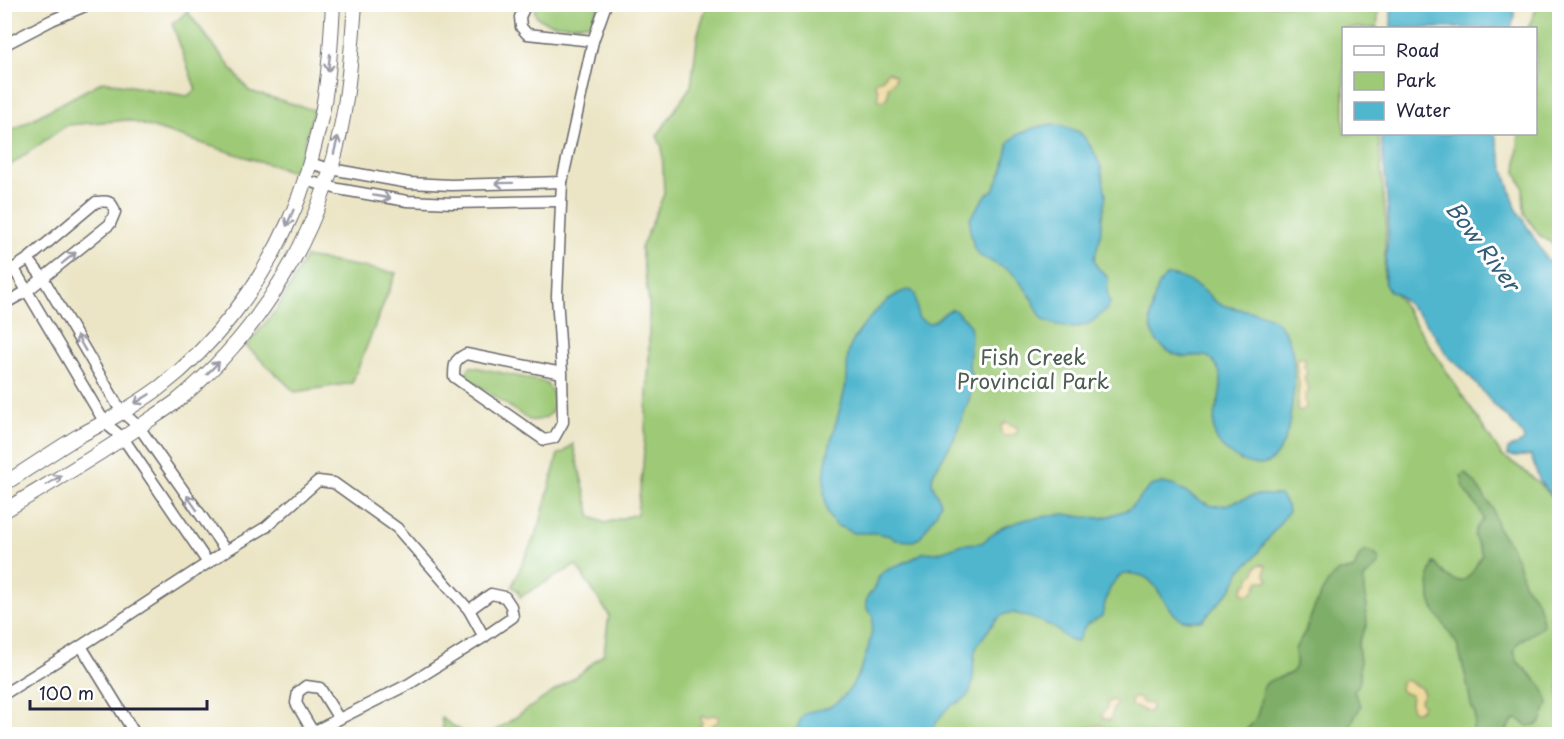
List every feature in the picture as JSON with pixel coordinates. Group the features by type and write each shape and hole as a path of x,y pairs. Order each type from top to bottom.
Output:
{"street":[{"path":"4,45 52,20 90,4"},
{"path":"4,484 158,388 209,343 246,297 278,245 304,180 322,111 330,57 333,4"},
{"path":"4,511 123,438 175,403 226,356 271,297 310,227 331,169 343,119 351,62 355,4"},
{"path":"526,4 520,18 520,27 527,34 593,41"},
{"path":"562,374 466,354 458,358 454,366 454,377 544,440 554,438 563,422 562,374 557,296 562,182 593,41 606,4"},
{"path":"309,163 409,183 451,185 562,182"},
{"path":"304,180 324,186 407,201 453,203 560,201"},
{"path":"451,185 453,203"},
{"path":"4,304 27,291 110,224 116,212 113,206 107,201 96,202 9,272 27,291 105,423 123,438 208,563"},
{"path":"28,259 43,278 122,411 139,427 226,551"},
{"path":"4,694 266,527 318,482 334,483 397,528 469,610 484,637"},
{"path":"339,719 320,688 306,686 298,692 296,703 311,733 339,719 409,684 513,617 511,606 505,597 491,594 469,610"},
{"path":"81,646 135,735"}],"green space":[{"path":"536,4 599,5 591,24 575,25 545,22 535,13"},
{"name":"Fish Creek Provincial Park","path":"707,5 1379,5 1377,27 1342,27 1342,135 1378,135 1386,222 1384,276 1502,456 1533,478 1559,505 1559,734 491,734 581,673 604,653 609,615 576,565 520,597 518,591 512,586 539,527 558,454 563,453 573,444 591,517 605,523 637,514 643,466 649,362 649,303 641,248 664,194 662,147 657,136 691,86 698,33"},
{"path":"1538,5 1559,5 1559,248 1539,235 1524,213 1523,187 1516,172 1519,135 1537,135 1537,27 1528,27"},
{"path":"187,11 249,91 314,110 296,173 128,120 67,125 5,169 5,134 103,81 187,96 196,90 172,23"},
{"path":"305,257 396,273 352,383 295,392 246,346 276,310"},
{"path":"470,367 544,382 553,394 553,408 545,418 529,420 468,378 467,372"},
{"path":"1465,473 1493,509 1498,529 1510,545 1525,586 1538,603 1543,622 1542,627 1518,643 1514,652 1518,662 1541,685 1548,704 1541,722 1527,726 1516,719 1507,729 1508,734 1470,734 1475,723 1475,714 1457,644 1433,608 1430,599 1429,576 1434,563 1446,575 1458,581 1471,574 1482,554 1474,536 1483,520 1479,509 1466,491 1461,476"},
{"path":"1366,551 1375,554 1379,559 1379,564 1364,578 1367,625 1358,646 1360,680 1354,692 1361,706 1352,722 1350,734 1241,734 1257,716 1264,686 1271,680 1289,674 1295,668 1296,647 1327,583 1337,572 1354,569 1359,556"},
{"path":"441,718 466,734 444,734"}],"sand":[{"path":"888,72 895,75 895,80 888,88 888,95 883,101 878,99 875,82 883,79"},
{"path":"1300,357 1306,359 1304,366 1307,373 1304,378 1309,390 1305,398 1306,408 1301,412 1297,408 1299,384 1296,362"},
{"path":"1005,422 1017,427 1016,434 1006,436 1001,434 1001,427"},
{"path":"1260,564 1266,565 1265,574 1269,580 1259,581 1252,593 1243,594 1245,584 1249,582 1256,567"},
{"path":"1406,680 1421,688 1424,693 1420,700 1423,706 1418,712 1412,710 1411,695 1400,690 1401,682"},
{"path":"1135,697 1144,703 1152,704 1149,712 1131,706 1131,701"},
{"path":"1113,700 1117,703 1110,721 1101,715 1108,702"},
{"path":"712,715 719,718 717,723 711,725 710,731 699,731 702,723 701,716"},
{"path":"1100,725 1107,729 1107,734 1080,734 1082,729"}],"water":[{"path":"1391,5 1514,5 1511,27 1391,27"},
{"path":"1051,124 1079,132 1084,137 1101,167 1106,195 1100,238 1094,259 1097,267 1108,279 1107,291 1110,303 1106,310 1090,323 1074,328 1044,320 1028,292 1015,276 1010,271 980,256 974,249 970,230 970,218 986,195 993,190 1003,169 1009,142 1017,135"},
{"name":"Bow River","path":"1381,135 1495,135 1516,208 1546,258 1559,273 1559,507 1540,482 1531,456 1507,455 1508,449 1523,442 1522,434 1467,373 1448,356 1422,318 1385,285 1388,235 1387,192"},
{"path":"1167,275 1189,281 1223,305 1256,312 1274,320 1288,339 1294,365 1290,419 1282,446 1269,463 1258,465 1239,460 1219,443 1214,434 1215,413 1221,382 1219,371 1213,361 1205,356 1185,357 1174,354 1162,347 1154,338 1150,321 1153,304 1159,286"},
{"path":"908,290 915,294 918,317 924,321 933,322 953,309 966,320 971,334 969,369 972,377 969,400 954,439 933,474 932,483 941,503 920,538 913,541 895,540 890,536 876,533 853,533 837,526 828,513 824,495 826,463 846,384 850,347 874,313 891,298"},
{"path":"1163,483 1176,486 1212,506 1225,505 1255,495 1280,495 1287,505 1288,512 1254,558 1241,570 1232,588 1202,621 1187,621 1179,618 1150,580 1140,575 1126,574 1120,576 1111,587 1102,616 1086,625 1077,642 1067,639 1054,628 1026,616 1011,613 999,617 976,649 970,692 963,700 945,711 929,734 796,734 799,723 806,713 836,703 858,675 872,626 873,615 868,611 867,597 875,588 879,576 885,571 924,552 937,553 963,544 981,543 1003,527 1027,519 1064,514 1103,518 1129,509 1151,486"}]}
